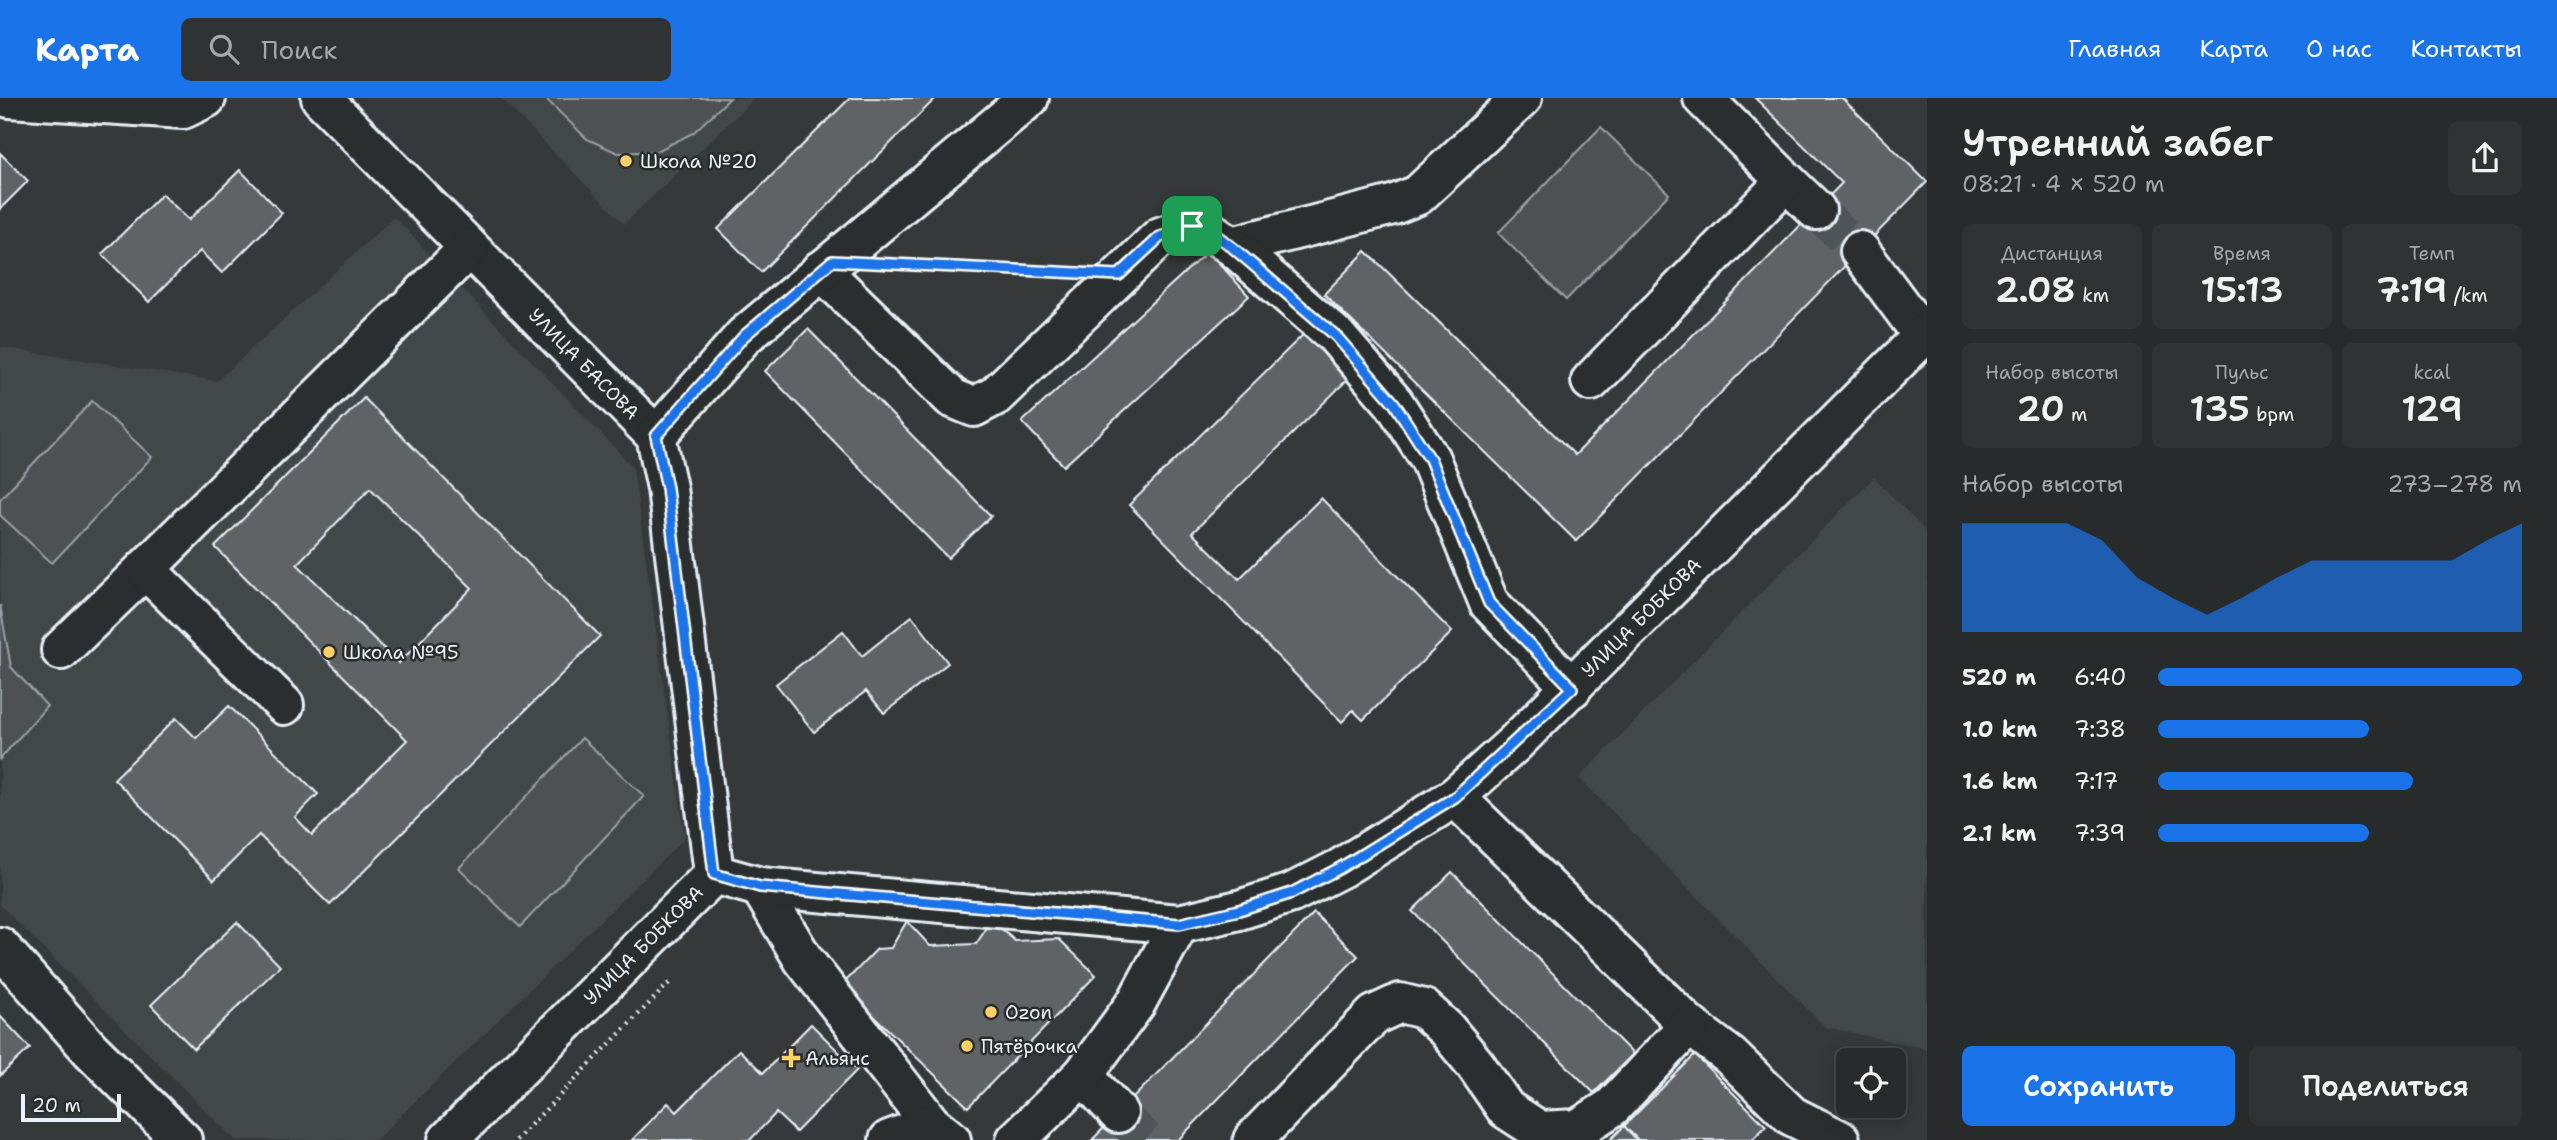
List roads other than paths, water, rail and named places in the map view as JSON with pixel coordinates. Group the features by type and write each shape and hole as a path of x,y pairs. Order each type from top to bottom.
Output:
{"street":[{"path":"9,98 183,109 206,98"},
{"name":"УЛИЦА БАСОВА","path":"321,98 656,436 667,488 714,874"},
{"path":"656,436 744,336 1029,98"},
{"path":"1232,247 1393,205 1418,195 1522,98"},
{"path":"1703,98 1816,210"},
{"path":"1591,381 1786,181"},
{"path":"821,270 952,398 974,407 995,396 1160,237 1192,226 1212,232 1336,336 1394,403 1430,459 1489,603 1572,688"},
{"path":"61,650 469,248"},
{"path":"1860,251 1925,334"},
{"name":"УЛИЦА БОБКОВА","path":"448,1140 714,874 760,887 1179,924 1239,910 1292,893 1340,868 1455,797 1572,688 1925,334"},
{"path":"145,569 284,705"},
{"path":"1455,797 1689,1025 1730,1056 1792,1116 1840,1140"},
{"path":"760,887 803,960 941,1132 889,1140"},
{"path":"1016,1140 1083,1075 1136,1003 1179,924"},
{"path":"0,947 90,1049 182,1140"},
{"path":"1253,1140 1374,1015 1400,1003 1424,1009 1446,1029 1475,1064 1506,1109 1540,1131 1578,1129 1612,1107 1689,1025"},
{"path":"1083,1075 1118,1113"}],"tunnel":[{"path":"1816,210 1860,251"},
{"path":"1118,1113 1146,1140"}],"place":[{"name":"Школа №20","path":"626,161"},
{"name":"Школа №95","path":"329,652"},
{"name":"Ozon","path":"991,1012"},
{"name":"Пятёрочка","path":"967,1046"},
{"name":"Альянс","path":"791,1058"}]}
